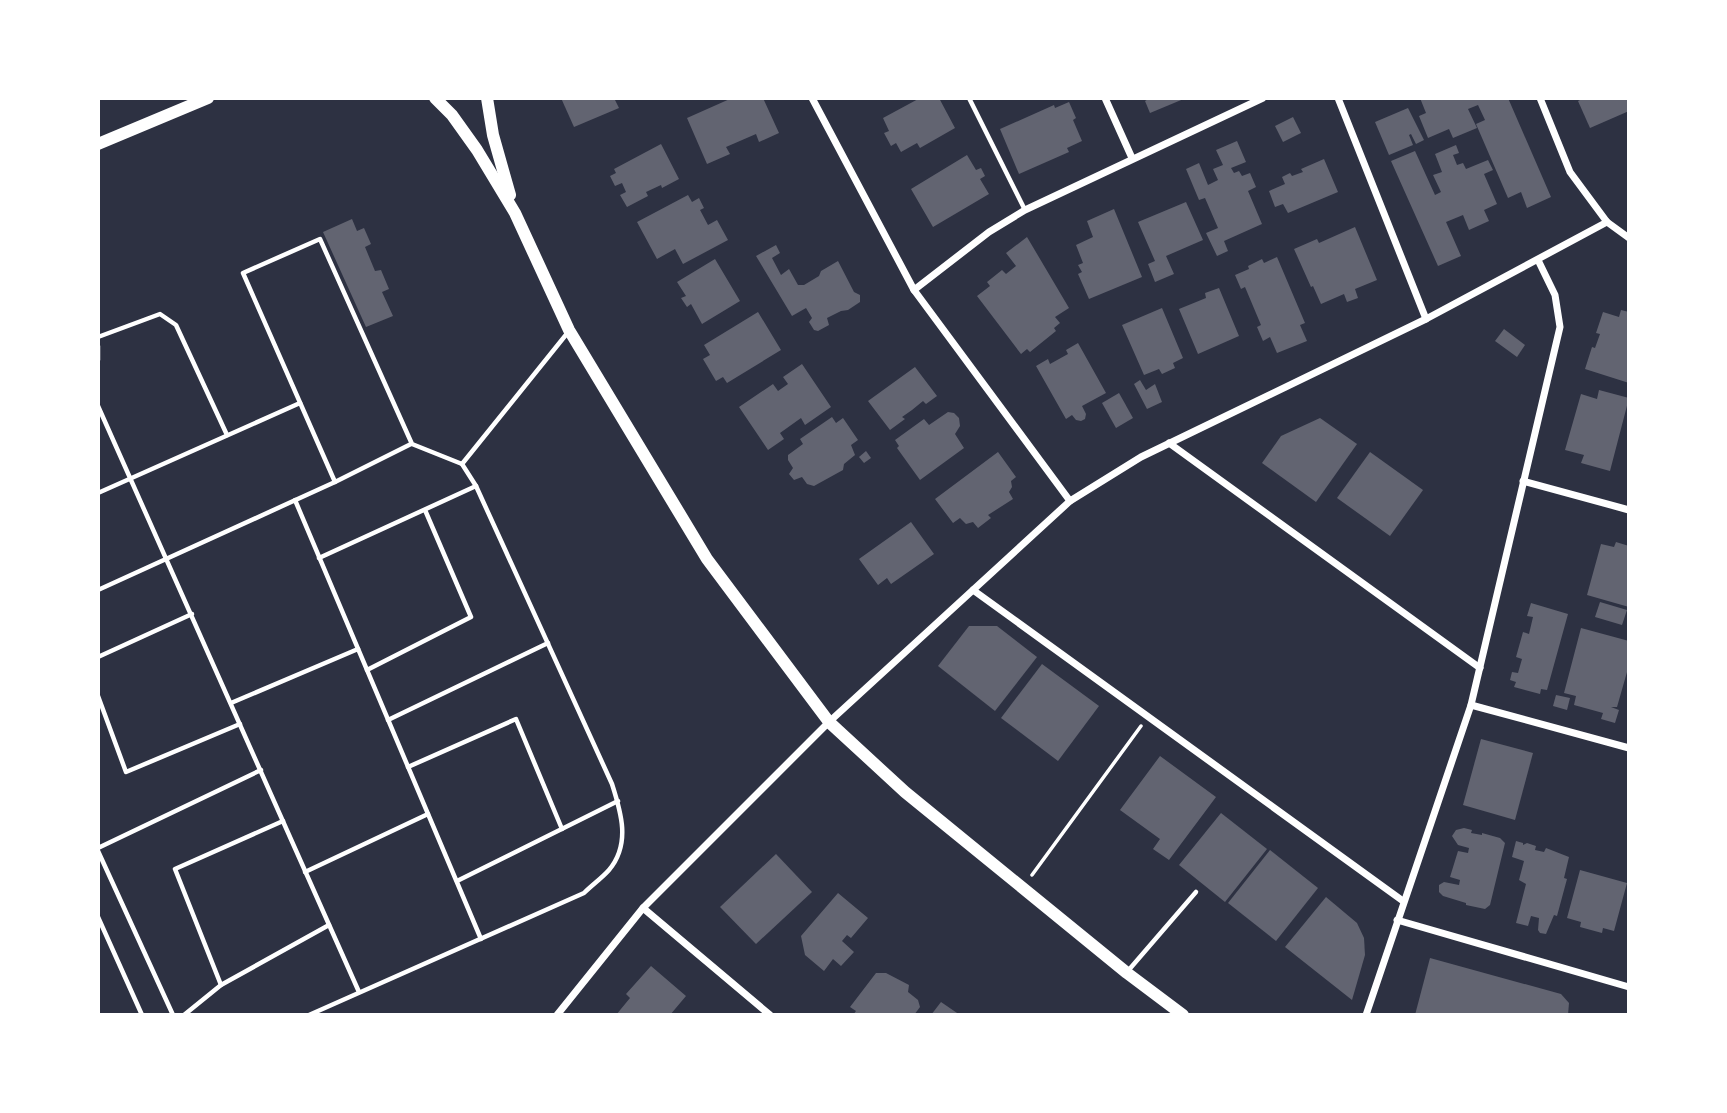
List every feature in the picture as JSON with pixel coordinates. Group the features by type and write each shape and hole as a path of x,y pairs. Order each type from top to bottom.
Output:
{"street":[{"path":"98,144 208,98"},
{"path":"435,98 452,115 471,142 515,212 569,330 707,559 829,722 905,792 1127,973 1183,1015"},
{"path":"487,98 493,135 515,212"},
{"path":"812,98 914,290 1070,501"},
{"path":"1105,98 1132,158"},
{"path":"914,290 989,232 1025,210 1263,98"},
{"path":"1338,98 1426,319"},
{"path":"1540,98 1570,172 1607,222 1629,238"},
{"path":"557,1015 643,908 829,722 1070,501 1141,457 1426,319 1607,222"},
{"path":"1366,1015 1471,705 1560,327 1555,295 1538,260"},
{"path":"1170,443 1480,668"},
{"path":"1523,481 1629,510"},
{"path":"973,590 1403,901"},
{"path":"1471,705 1629,748"},
{"path":"643,908 770,1015"},
{"path":"1397,920 1629,987"}],"lane":[{"path":"969,98 1025,210"},
{"path":"309,1015 584,893 611,868 622,842 624,818 612,784 476,486 462,464 411,444 320,239 243,273 335,482"},
{"path":"98,337 160,314 176,325 227,435"},
{"path":"462,464 569,330"},
{"path":"98,346 98,360"},
{"path":"98,493 300,403"},
{"path":"98,406 359,992"},
{"path":"98,590 335,482 411,444"},
{"path":"319,558 476,486"},
{"path":"295,500 481,939"},
{"path":"367,670 471,617 425,510"},
{"path":"98,657 192,614"},
{"path":"388,720 548,643"},
{"path":"231,703 358,649"},
{"path":"98,696 126,772 240,724"},
{"path":"408,767 516,719 562,829"},
{"path":"173,1015 98,849 261,770"},
{"path":"457,881 618,801"},
{"path":"305,872 428,814"},
{"path":"221,985 175,869 283,821"},
{"path":"1127,973 1196,892"},
{"path":"98,917 142,1015"},
{"path":"184,1015 221,985 329,925"}],"path":[{"path":"1023,888 1148,716"}],"building":[{"path":"561,98 614,98 619,108 574,127"},
{"path":"732,98 763,98 779,133 759,142 756,134 726,147 730,154 707,164 687,118"},
{"path":"920,98 939,98 955,128 920,148 917,143 901,152 896,143 891,146 884,133 889,131 883,118"},
{"path":"1150,98 1186,98 1150,113 1145,101"},
{"path":"1420,98 1508,98 1551,197 1527,208 1521,192 1508,198 1476,124 1485,120 1478,105 1468,109 1477,128 1453,138 1449,129 1428,138 1419,116 1426,113"},
{"path":"1584,98 1629,98 1629,111 1590,128 1578,101"},
{"path":"1069,102 1082,141 1067,148 1069,152 1019,174 1000,129 1054,105 1055,108"},
{"path":"1408,108 1424,140 1416,144 1411,134 1409,135 1413,145 1389,155 1375,122"},
{"path":"1293,117 1301,133 1283,142 1275,126"},
{"path":"1237,141 1246,162 1231,168 1234,173 1239,171 1242,176 1250,173 1256,187 1248,191 1262,224 1224,241 1228,251 1217,256 1206,233 1218,228 1205,198 1199,200 1186,169 1199,163 1208,185 1218,180 1213,169 1223,165 1216,150"},
{"path":"661,144 679,179 662,188 661,185 646,192 648,196 627,207 620,195 626,192 622,183 615,186 610,176 616,173 614,169"},
{"path":"1456,145 1459,153 1453,155 1457,165 1463,163 1466,169 1488,160 1493,170 1484,174 1497,204 1484,210 1489,221 1469,230 1463,215 1446,222 1461,256 1438,266 1391,161 1415,151 1435,195 1441,192 1433,175 1442,172 1435,154"},
{"path":"967,155 976,170 981,168 985,176 980,179 989,194 933,227 911,189"},
{"path":"1324,159 1338,192 1288,213 1283,204 1275,207 1269,191 1285,184 1282,177 1303,172 1301,169"},
{"path":"688,195 692,202 699,198 704,208 700,210 708,225 717,220 728,240 683,264 675,249 657,259 637,222"},
{"path":"1186,202 1203,240 1166,256 1174,274 1155,282 1148,264 1155,261 1138,222"},
{"path":"1114,209 1142,277 1089,299 1078,274 1082,272 1078,265 1083,263 1076,245 1093,237 1087,221"},
{"path":"352,219 357,231 364,228 371,244 365,247 375,271 381,270 389,289 382,292 393,316 366,327 323,232"},
{"path":"1355,227 1377,280 1355,289 1358,298 1347,302 1344,294 1321,304 1294,249 1317,239 1319,243"},
{"path":"1027,237 1069,308 1055,317 1060,323 1054,328 1056,331 1030,352 1027,349 1021,354 977,296 990,286 987,282 1002,270 1006,274 1016,266 1006,253"},
{"path":"776,245 780,253 772,258 781,275 789,269 798,285 804,285 838,261 854,292 860,295 860,302 827,318 829,325 818,331 814,330 809,322 812,318 806,308 792,316 756,256"},
{"path":"1277,257 1305,323 1300,325 1307,341 1277,353 1270,337 1263,341 1257,327 1261,325 1245,287 1241,289 1235,275 1262,259 1264,263"},
{"path":"715,259 740,301 702,324 691,304 687,307 681,298 686,296 677,282"},
{"path":"1219,288 1239,336 1198,354 1179,309 1206,298 1205,293"},
{"path":"1162,308 1183,358 1173,363 1175,368 1162,374 1159,369 1144,375 1122,325"},
{"path":"1621,310 1629,312 1629,383 1585,369 1592,347 1595,348 1600,334 1596,333 1603,312 1619,317"},
{"path":"758,312 781,350 727,383 723,377 716,381 703,359 710,355 704,345"},
{"path":"1504,329 1525,345 1517,357 1495,341"},
{"path":"1078,343 1106,393 1082,406 1086,414 1081,421 1072,415 1066,419 1036,366 1048,359 1050,364 1068,354 1066,350"},
{"path":"802,364 831,407 805,425 801,418 780,433 784,439 768,450 739,407 773,384 778,391 788,384 783,377"},
{"path":"915,367 937,396 926,404 923,401 890,430 868,401"},
{"path":"1140,380 1146,390 1155,384 1162,402 1147,409 1134,384"},
{"path":"1599,390 1629,398 1610,471 1581,463 1584,455 1565,450 1581,394 1597,399"},
{"path":"1119,393 1133,418 1116,428 1102,403"},
{"path":"948,412 959,418 960,426 955,434 964,448 920,480 897,448 899,446 895,440 924,419 929,425"},
{"path":"832,417 836,423 843,418 858,440 851,445 855,455 844,464 843,470 814,486 807,484 802,477 794,480 789,474 793,468 788,455 803,444 800,439"},
{"path":"1320,418 1357,444 1316,502 1262,463 1281,436"},
{"path":"866,451 871,458 864,463 859,457"},
{"path":"998,452 1016,477 1011,481 1009,492 1013,499 988,515 991,518 978,528 973,522 966,524 960,518 953,523 935,499"},
{"path":"1370,452 1423,490 1390,536 1337,498"},
{"path":"911,522 934,554 891,584 887,578 878,585 859,559"},
{"path":"1616,542 1629,546 1629,607 1587,595 1601,544 1614,547"},
{"path":"1600,602 1627,610 1622,625 1595,617"},
{"path":"1531,603 1568,614 1547,690 1541,689 1540,694 1514,687 1516,682 1510,680 1512,672 1518,673 1522,659 1516,657 1523,632 1529,634 1533,617 1527,616"},
{"path":"969,626 997,626 1037,657 995,711 938,666"},
{"path":"1581,628 1629,641 1629,665 1617,707 1611,707 1619,710 1615,723 1601,719 1603,713 1574,705 1576,696 1564,693"},
{"path":"1042,664 1099,706 1058,761 1001,718"},
{"path":"1556,695 1570,698 1567,710 1553,706"},
{"path":"1481,739 1533,753 1515,820 1463,805"},
{"path":"1160,756 1216,797 1169,860 1153,849 1160,839 1120,810"},
{"path":"1221,813 1267,849 1225,902 1179,865"},
{"path":"1456,830 1472,830 1471,833 1500,838 1505,843 1490,905 1485,909 1466,905 1439,892 1439,885 1444,882 1459,885 1460,880 1450,877 1458,851 1468,853 1469,848 1458,845 1452,836"},
{"path":"1516,841 1523,845 1527,843 1536,846 1535,850 1544,852 1546,848 1569,857 1564,878 1567,879 1557,916 1554,915 1546,934 1538,930 1539,918 1531,916 1528,926 1516,923 1526,884 1519,880 1524,861 1512,857"},
{"path":"1270,850 1318,888 1276,941 1228,903"},
{"path":"776,854 812,892 756,944 720,907"},
{"path":"1580,870 1627,883 1614,931 1603,928 1602,933 1580,927 1581,922 1567,918"},
{"path":"838,893 868,918 851,938 847,935 842,941 854,952 841,966 833,959 824,971 805,955 801,936"},
{"path":"1326,897 1357,923 1364,938 1365,955 1352,1000 1285,947"},
{"path":"1430,958 1561,994 1569,1003 1568,1015 1415,1015"},
{"path":"651,966 686,996 670,1015 616,1015 630,998 626,994"},
{"path":"876,973 886,973 909,985 908,992 918,1000 920,1007 914,1015 853,1015 856,1011 850,1007"},
{"path":"941,1002 960,1015 931,1015"}]}
